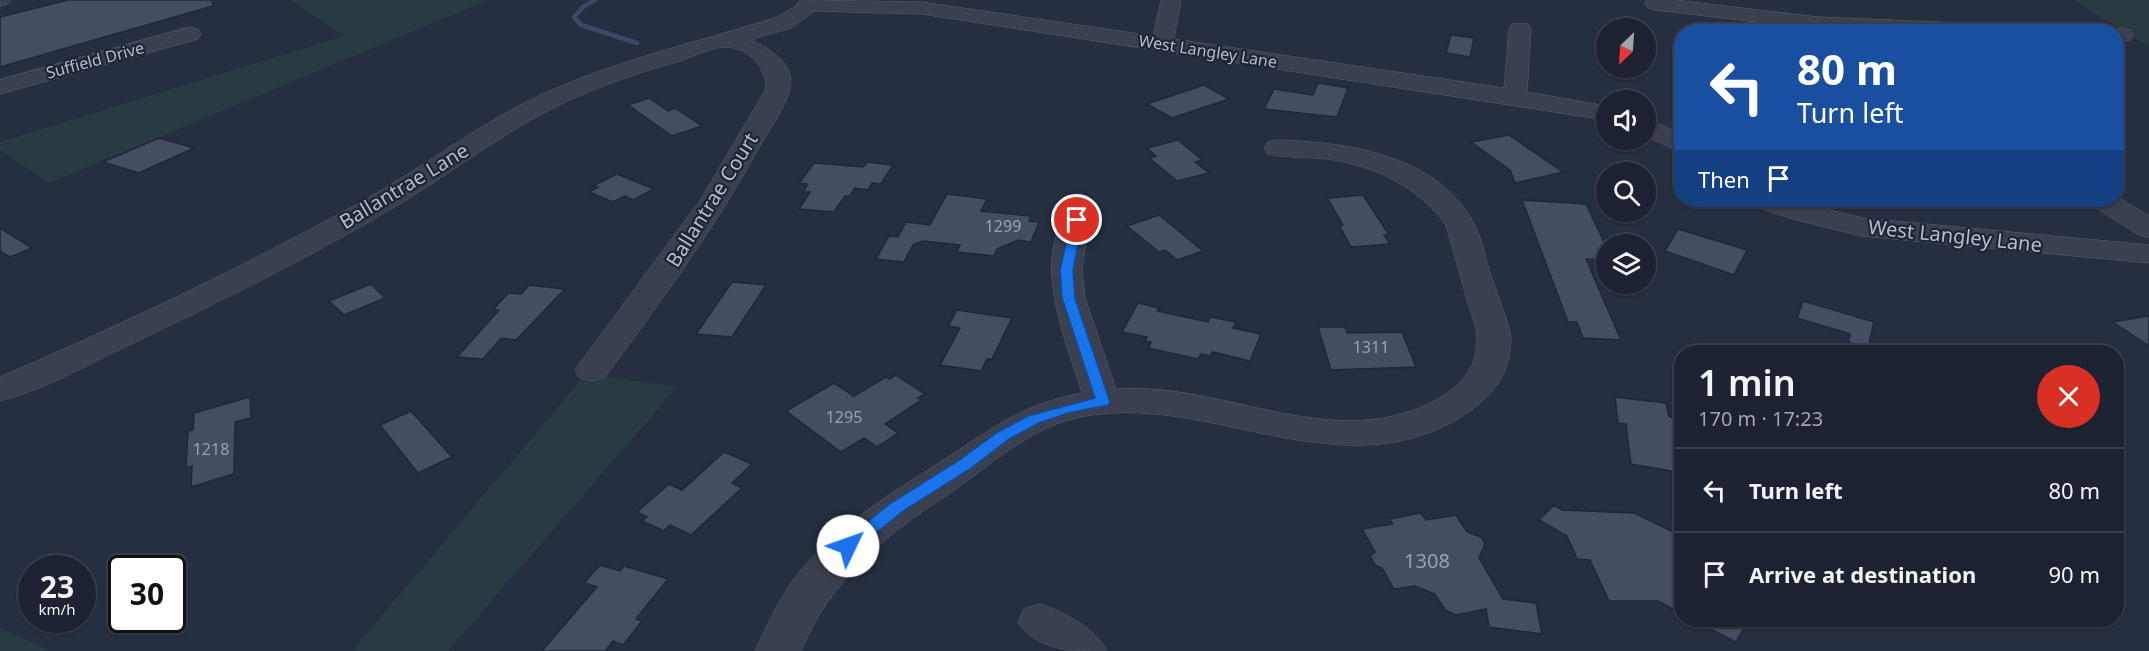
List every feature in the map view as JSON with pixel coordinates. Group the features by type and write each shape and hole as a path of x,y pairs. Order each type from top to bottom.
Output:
{"street":[{"path":"1162,44 1171,0"},
{"path":"1792,0 1821,24"},
{"name":"West Langley Lane","path":"811,2 922,8 1515,97 1596,111"},
{"name":"Ballantrae Lane","path":"0,390 135,328 318,237 410,185 496,129 552,99 618,74 783,23 794,18 811,2"},
{"path":"1654,4 1803,24"},
{"path":"1515,97 1520,29"},
{"name":"Suffield Drive","path":"0,87 190,34"},
{"name":"Ballantrae Court","path":"592,370 694,235 778,89 780,79 769,59 752,49 728,40"},
{"path":"1656,131 1674,141"},
{"path":"778,651 803,598 831,562 864,531 1004,435 1044,416 1103,402 1158,400 1192,405 1273,425 1311,431 1361,432 1396,428 1426,420 1451,409 1472,393 1487,374 1494,355 1494,336 1460,224 1451,209 1421,183 1380,164 1330,152 1277,148"},
{"name":"West Langley Lane","path":"1784,207 1862,227 2149,254"},
{"path":"2114,207 2149,229"},
{"path":"1077,220 1067,270 1069,298 1103,402"},
{"path":"1040,622 1084,651"}],"shaded area":[{"path":"290,0 488,0 49,183 0,150 0,142 344,36"},
{"path":"2074,0 2149,0 2149,47 2124,31 2124,24 2112,24"},
{"path":"586,374 677,387 448,651 352,651"},
{"path":"0,628 51,651 0,651"}],"building":[{"path":"68,0 212,0 213,6 0,67 0,17"},
{"path":"1451,35 1474,38 1470,57 1446,53"},
{"path":"1318,83 1348,88 1337,117 1264,109 1274,89 1313,95"},
{"path":"1204,85 1229,99 1172,118 1147,104"},
{"path":"649,98 668,111 675,108 702,126 672,136 628,105"},
{"path":"1509,135 1563,172 1515,183 1510,170 1471,142"},
{"path":"159,138 194,148 139,173 103,162"},
{"path":"1178,140 1202,160 1195,162 1209,173 1177,181 1149,158 1156,156 1147,148"},
{"path":"867,162 893,165 881,184 872,183 868,190 855,188 850,196 845,196 834,212 799,209 810,192 803,192 808,184 799,183 814,163 863,167"},
{"path":"617,174 654,189 633,200 625,196 613,202 589,192 598,187 593,186"},
{"path":"947,194 987,199 981,211 1031,216 1029,221 1039,222 1031,242 1018,240 997,249 994,256 957,252 960,245 923,241 913,245 904,262 876,259 889,236 898,237 906,222 930,225"},
{"path":"1363,195 1389,235 1384,235 1390,244 1351,247 1340,227 1343,225 1327,198"},
{"path":"1522,200 1586,204 1600,234 1596,234 1596,260 1586,259 1596,282 1596,294 1601,294 1621,340 1583,338 1577,322 1568,322"},
{"path":"1159,215 1203,251 1177,260 1165,250 1159,252 1127,226"},
{"path":"0,228 32,248 10,257 0,251"},
{"path":"1678,229 1747,250 1734,275 1665,251"},
{"path":"732,282 766,285 732,337 696,334"},
{"path":"371,284 385,298 344,315 329,301"},
{"path":"529,285 565,289 516,340 501,338 483,359 457,357 499,310 493,310 508,293 521,294"},
{"path":"1803,301 1874,322 1869,345 1858,345 1848,342 1850,334 1797,318"},
{"path":"1138,303 1159,308 1157,311 1208,322 1210,317 1236,322 1233,328 1261,334 1250,361 1212,352 1211,356 1201,354 1198,359 1148,348 1151,342 1145,341 1147,337 1122,332"},
{"path":"957,310 1012,318 992,359 987,359 981,371 940,365 960,328 948,326"},
{"path":"2149,316 2149,346 2112,322"},
{"path":"1318,327 1345,327 1347,333 1402,332 1416,367 1331,370"},
{"path":"896,375 925,394 918,398 921,400 885,424 898,433 877,447 864,438 841,452 786,411 834,383 854,396 886,377 890,379"},
{"path":"250,397 251,418 235,422 234,474 191,487 192,466 186,468 188,431 193,430 194,413"},
{"path":"1615,397 1666,403 1669,417 1674,418 1674,472 1631,464 1626,424 1618,423"},
{"path":"411,411 452,457 418,473 380,425"},
{"path":"724,452 752,464 732,483 742,488 691,535 670,525 664,531 642,521 647,517 637,512 669,484 682,490"},
{"path":"1554,505 1562,510 1634,513 1674,532 1674,610 1658,601 1609,601 1590,560 1577,559 1567,536 1539,520"},
{"path":"1421,513 1426,520 1456,515 1467,532 1481,537 1485,544 1479,558 1503,599 1536,603 1542,634 1489,627 1486,609 1456,615 1445,610 1435,594 1415,586 1394,589 1382,568 1375,565 1370,556 1375,552 1362,529 1393,524 1389,519"},
{"path":"600,565 620,571 624,566 668,579 636,619 642,621 623,645 613,641 605,651 542,651 597,587 584,583"},
{"path":"1707,627 1745,627 1736,642"}],"waterway":[{"path":"595,0 584,6 574,17 581,25 637,43"}],"route":[{"path":"848,546 897,507 964,465 1004,435 1034,420 1065,409 1103,402 1069,298 1067,270 1073,226 1077,220"}]}
